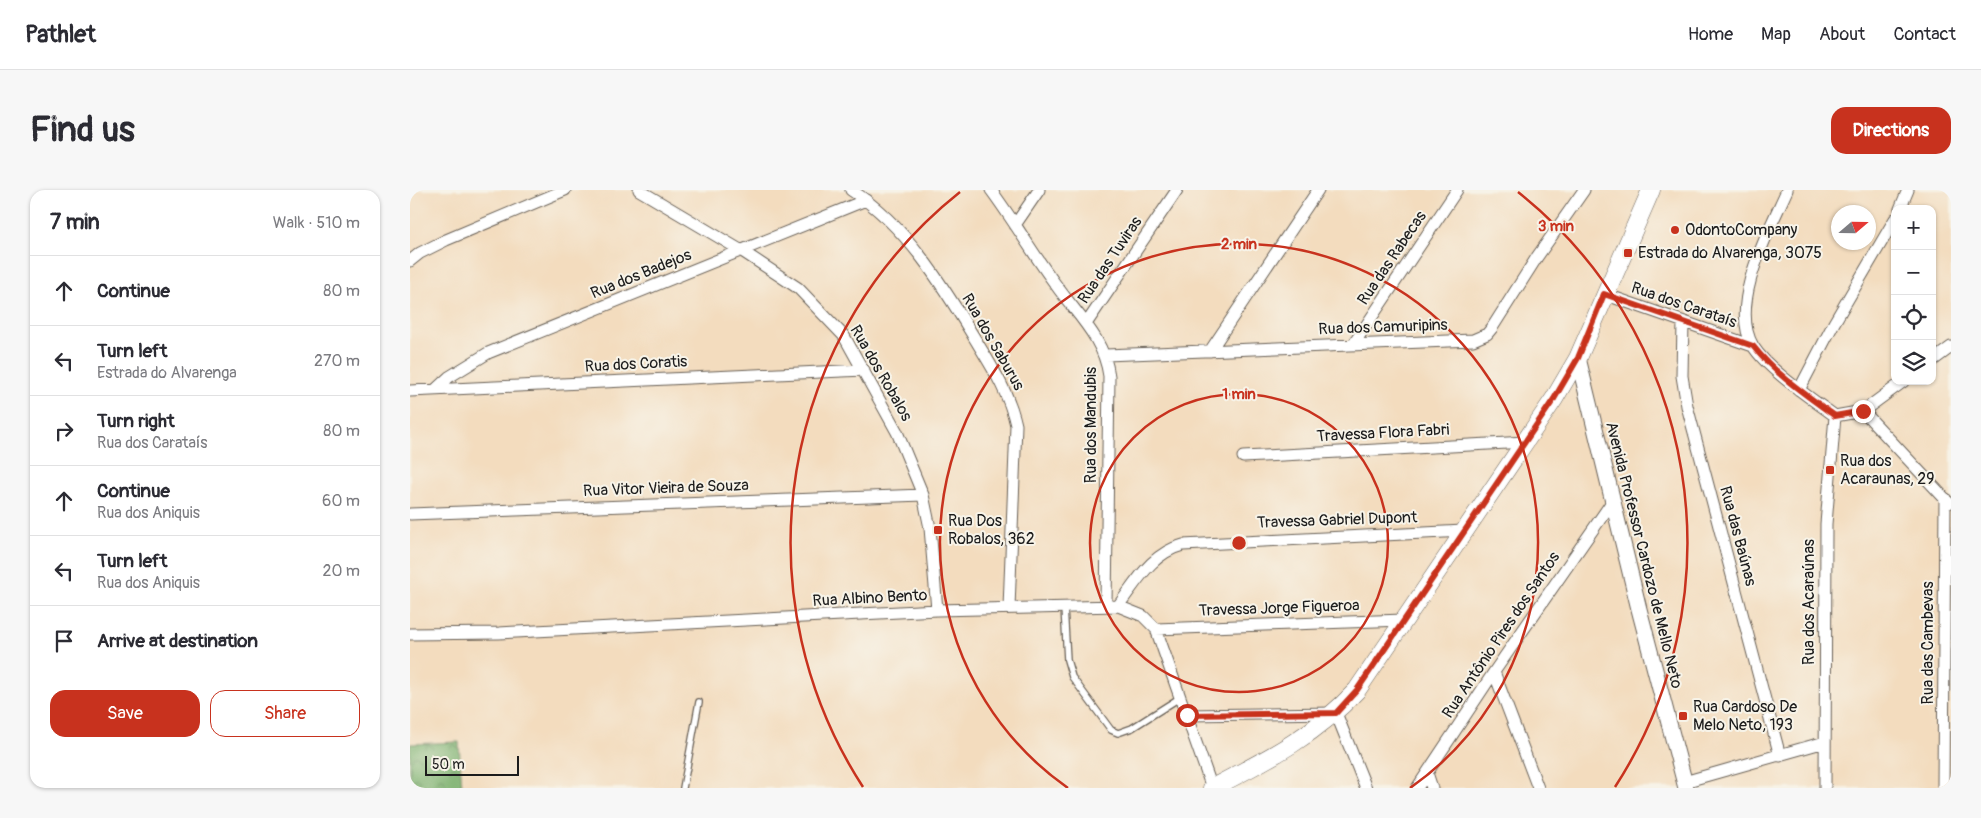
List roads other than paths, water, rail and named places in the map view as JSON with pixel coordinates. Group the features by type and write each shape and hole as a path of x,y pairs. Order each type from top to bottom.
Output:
{"main road":[{"path":"1212,788 1282,752 1336,713 1357,690 1526,442 1578,358 1604,294 1651,190"},
{"name":"Avenida Professor Cardozo de Mello Neto","path":"1578,358 1612,502 1685,785"}],"street":[{"path":"410,261 420,253 446,240 565,190"},
{"name":"Rua dos Robalos","path":"639,190 742,251 798,288 844,336 897,432 923,495 930,528 937,610"},
{"name":"Rua dos Saburus","path":"851,190 866,200 906,239 934,275 992,367 1012,407 1016,425 1009,608"},
{"name":"Rua dos Mandubis","path":"991,190 1056,286 1086,324 1106,356 1109,376 1106,605"},
{"path":"1015,224 1039,190"},
{"name":"Rua das Tuviras","path":"1086,324 1177,190"},
{"path":"1210,351 1318,190"},
{"name":"Rua das Rabecas","path":"1353,345 1457,190"},
{"name":"Rua dos Camuripins","path":"1106,356 1473,340 1487,334 1537,257 1584,190"},
{"path":"1787,190 1766,238 1751,278 1746,298 1746,319 1753,346 1761,356 1799,390 1835,416 1863,411 1899,385"},
{"path":"1902,205 1908,190"},
{"name":"Rua dos Badejos","path":"435,390 449,377 488,354 866,200"},
{"path":"1799,390 1834,323 1891,226"},
{"name":"Rua dos Carataís","path":"1604,294 1753,346"},
{"name":"Rua das Baúnas","path":"1683,322 1682,376 1687,406 1780,756"},
{"path":"1936,358 1951,347"},
{"name":"Rua dos Coratis","path":"410,391 864,370"},
{"path":"1863,411 1948,502"},
{"name":"Rua dos Acaraúnas","path":"1825,788 1826,524 1835,416"},
{"name":"Travessa Flora Fabri","path":"1242,457 1526,442"},
{"name":"Rua Vitor Vieira de Souza","path":"410,514 923,495"},
{"name":"Rua Antônio Pires dos Santos","path":"1417,788 1494,672 1612,502"},
{"name":"Rua das Cambevas","path":"1943,788 1948,667 1948,502"},
{"name":"Travessa Gabriel Dupont","path":"1118,606 1156,557 1171,548 1183,545 1464,531"},
{"name":"Rua Albino Bento","path":"410,634 499,633 937,610 1106,605 1118,606 1142,616 1156,629"},
{"name":"Travessa Jorge Figueroa","path":"1156,629 1404,620"},
{"path":"1156,629 1212,788"},
{"path":"1494,672 1538,788"},
{"path":"1187,715 1336,713 1366,788"},
{"path":"1685,785 1825,742"},
{"path":"1427,773 1432,788"}],"lane":[{"path":"1064,606 1067,660 1072,677 1111,730 1118,733 1132,728 1181,697"},
{"path":"683,788 699,702"}],"place":[{"name":"OdontoCompany","path":"1675,230"},
{"name":"Estrada do Alvarenga, 3075","path":"1628,253"},
{"name":"Rua dos Acaraunas, 29","path":"1830,470"},
{"name":"Rua Dos Robalos, 362","path":"938,530"},
{"name":"Rua Cardoso De Melo Neto, 193","path":"1683,716"}]}
